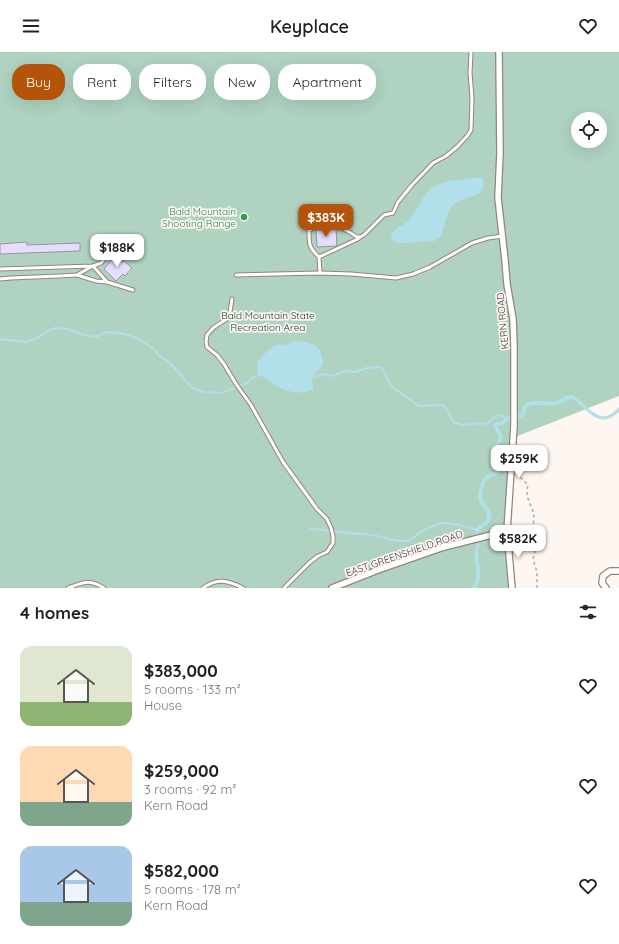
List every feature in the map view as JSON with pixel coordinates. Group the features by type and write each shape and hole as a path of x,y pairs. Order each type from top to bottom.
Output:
{"street":[{"name":"KERN ROAD","path":"499,52 500,153 498,198 507,284 513,319 514,426 506,531 512,588"},
{"name":"EAST GREENSHIELD ROAD","path":"332,588 444,547 506,531"},
{"path":"606,588 602,583 604,576 610,571 619,571"}],"lane":[{"path":"319,257 358,239 384,215 393,213 398,202 426,171 434,163 446,156 458,146 468,135 471,130 471,52"},
{"path":"320,273 319,257 312,251 309,245 309,231 319,224 330,224 342,227 357,237 360,237"},
{"path":"236,275 320,273 396,278 413,274 430,267 472,243 488,238 503,236"},
{"path":"0,279 77,274 101,263 115,248"},
{"path":"0,269 93,266"},
{"path":"93,266 107,282"},
{"path":"77,274 96,281 107,282 132,290"},
{"path":"232,300 228,318 213,328 207,335 206,342 208,347 224,364 251,405 283,462 326,519 333,536 333,543 327,552 318,556 284,588"},
{"path":"202,588 211,583 223,581 230,582 242,588"},
{"path":"68,588 84,582 96,583 104,588"}],"path":[{"path":"511,468 528,486 527,496 534,514 533,531 536,548 533,559 537,588"}],"green space":[{"name":"Bald Mountain State Recreation Area","path":"0,52 619,52 619,396 510,439 511,588 0,588"}],"water":[{"path":"482,178 484,184 483,189 478,194 459,201 450,209 441,237 434,241 404,243 397,243 392,240 391,234 409,221 425,195 434,186 450,181"},
{"path":"293,341 315,346 318,348 322,356 323,363 321,367 311,378 313,390 308,392 292,392 282,389 267,378 258,375 258,362 265,353 275,346 291,343"},
{"path":"572,395 597,415 606,416 613,413 619,407 619,412 607,419 598,418 571,399 558,405 536,405 526,408 526,414 523,417 510,419 504,424 497,426 502,435 502,439 496,448 502,461 502,469 499,474 492,476 485,484 482,498 491,513 491,519 489,523 476,534 475,530 487,519 487,514 478,498 481,484 486,476 498,469 497,459 492,447 497,443 499,438 493,425 502,421 506,417 521,414 526,403 534,401 556,401"},
{"path":"479,543 478,553 480,580 476,588 472,588 476,576 474,555 477,544"}],"building":[{"path":"336,229 337,246 317,247 316,230"},
{"path":"27,242 27,245 80,243 80,251 0,254 0,244"},
{"path":"115,256 132,268 125,276 123,274 116,281 104,269"}],"waterway":[{"path":"0,339 26,342 35,339 55,328 68,329 83,335 95,337 112,332 124,334 142,341 155,350 159,356 171,364 191,387 203,392 222,393 247,383 255,376 260,375"},
{"path":"309,377 311,378 325,374 332,376 345,371 355,372 367,368 379,367 382,368 391,386 419,406 444,406 455,423 462,425 487,424 493,418 500,415 505,418"},
{"path":"310,528 377,536 403,541 407,541 422,531 442,523 455,524 475,529"}],"place":[{"name":"Bald Mountain Shooting Range","path":"244,217"}]}
